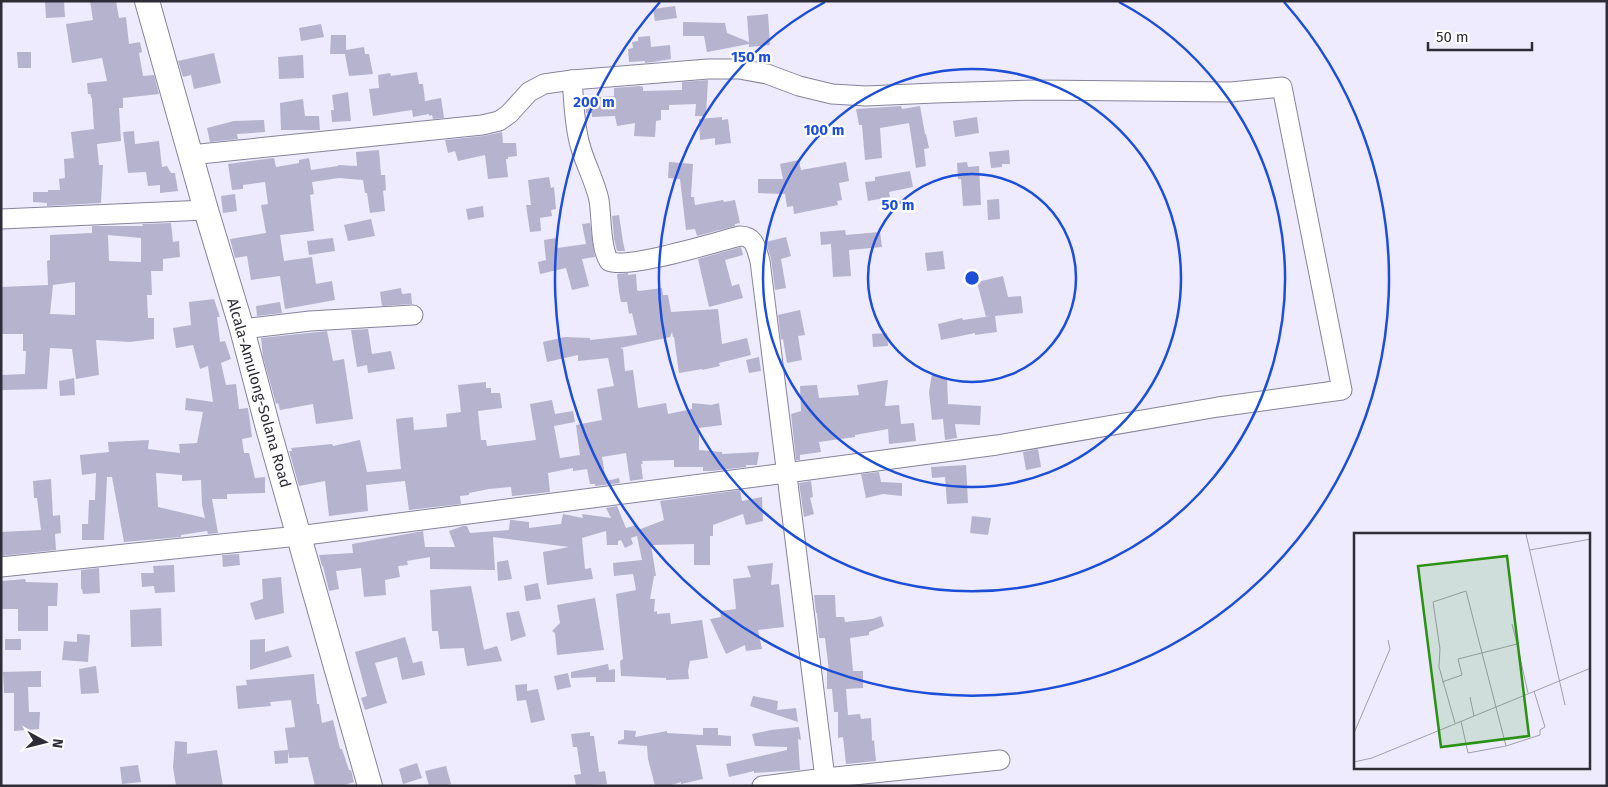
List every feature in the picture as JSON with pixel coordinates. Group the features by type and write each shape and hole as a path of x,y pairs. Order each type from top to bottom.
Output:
{"main road":[{"name":"Alcala-Amulong-Solana Road","path":"147,1 190,155 242,329 298,536 370,786"}],"street":[{"path":"1,567 298,536 786,473 997,445 1218,407 1342,390 1282,87 1231,92 1037,90 866,96 832,94 799,86 767,74 739,69 708,69 544,84 529,92 509,114 499,121 482,125 190,155"},
{"path":"572,80 576,126 580,146 593,179 599,201 605,248 609,261 614,264 620,264 658,257 740,236 750,237 753,240 760,260 825,778"},
{"path":"1,219 206,210"},
{"path":"242,329 310,321 413,315"},
{"path":"762,786 1000,760"}],"building":[{"path":"45,1 64,1 65,17 46,18"},
{"path":"90,1 116,1 119,18 126,17 129,44 140,42 142,52 139,53 143,76 154,75 159,94 123,98 123,108 119,108 121,141 97,144 99,165 103,165 101,203 47,206 47,203 33,202 33,192 60,190 59,179 65,178 64,159 74,158 71,132 94,129 92,99 90,94 88,94 87,83 107,81 102,58 72,63 66,24 93,20"},
{"path":"675,6 677,18 655,21 653,9"},
{"path":"768,14 770,45 749,47 749,44 707,52 704,36 683,36 683,22 725,23 727,33 749,42 747,16"},
{"path":"321,24 324,37 301,41 299,28"},
{"path":"331,35 346,35 346,50 364,47 365,54 369,54 373,74 349,76 345,54 330,54"},
{"path":"650,36 651,47 670,45 671,59 645,63 645,61 629,62 628,49 633,48 632,42 638,41 638,37"},
{"path":"17,52 31,52 31,68 18,68"},
{"path":"214,53 221,83 194,89 191,75 183,77 178,61"},
{"path":"303,55 304,78 279,79 278,57"},
{"path":"417,72 419,84 423,84 425,101 441,98 444,118 433,119 432,115 429,116 429,114 413,117 412,110 373,116 369,89 379,88 378,75 390,73 391,76"},
{"path":"708,80 706,116 695,116 696,104 669,105 669,110 661,110 661,120 656,121 655,137 634,136 635,123 617,126 615,116 592,117 592,113 586,113 585,98 614,96 614,88 640,86 643,87 643,91 682,90 682,82"},
{"path":"348,92 351,121 332,122 331,110 334,110 332,95"},
{"path":"303,99 305,116 319,116 320,130 281,130 280,103"},
{"path":"901,106 902,109 920,106 929,148 924,149 926,166 916,168 909,123 880,128 882,158 865,160 862,125 859,125 856,109"},
{"path":"722,117 722,120 728,119 731,143 715,145 715,138 700,140 699,119"},
{"path":"977,117 979,133 955,137 953,121"},
{"path":"264,120 265,132 237,134 238,139 210,142 207,128 234,121"},
{"path":"134,131 135,144 159,141 162,167 167,166 171,173 175,173 178,191 160,193 160,185 148,186 146,172 128,173 123,132"},
{"path":"502,132 503,143 516,143 517,156 506,159 508,177 488,179 485,155 458,161 455,151 448,153 445,140"},
{"path":"379,150 381,175 385,175 386,190 383,191 385,211 370,213 363,180 339,178 312,182 314,194 310,195 314,231 280,235 284,261 312,257 316,284 332,281 335,300 285,309 280,276 251,280 247,256 235,258 230,239 266,233 261,205 268,204 265,182 243,185 243,189 232,190 228,164 274,158 276,167 299,163 299,160 309,158 311,170 338,165 357,166 356,152"},
{"path":"1009,150 1010,164 1002,164 1002,167 991,168 989,152"},
{"path":"799,160 801,170 846,162 849,181 839,183 842,200 837,201 838,205 794,214 793,206 787,207 785,194 758,193 758,179 783,179 780,164"},
{"path":"669,162 693,164 691,197 694,197 695,205 735,200 740,223 697,236 695,229 686,230 680,179 668,178"},
{"path":"967,162 968,167 979,166 981,205 963,206 961,179 958,179 957,163"},
{"path":"910,171 913,187 889,192 890,197 868,201 865,182 875,181 875,177"},
{"path":"549,177 551,188 554,187 556,209 551,210 552,216 540,218 541,231 530,232 526,205 531,205 528,180"},
{"path":"235,194 237,211 223,213 221,196"},
{"path":"999,199 1000,219 988,220 987,200"},
{"path":"483,206 484,217 468,220 466,209"},
{"path":"619,215 625,251 617,251 614,239 612,216"},
{"path":"371,219 375,236 348,241 344,225"},
{"path":"171,223 173,242 179,241 180,257 163,259 163,271 151,271 152,295 147,295 148,318 154,318 154,339 130,342 96,340 99,375 76,379 72,349 50,348 47,389 1,390 1,375 25,374 26,351 23,351 23,334 1,334 1,287 48,285 47,261 50,260 50,235 92,233 92,226 143,226 142,224","holes":["108,235 141,238 141,262 109,261","75,282 75,315 50,314 53,285"]},
{"path":"590,223 595,257 582,259 589,286 572,290 566,268 540,274 538,262 546,260 544,240 556,238 557,248 586,244 582,224"},
{"path":"845,230 846,235 880,232 882,247 849,250 851,276 833,277 831,244 821,245 820,232"},
{"path":"786,237 791,256 781,259 786,288 775,290 771,259 766,242"},
{"path":"333,238 335,251 309,255 307,241"},
{"path":"741,247 743,255 725,260 732,286 739,284 743,298 709,307 698,259"},
{"path":"943,251 945,269 927,271 925,253"},
{"path":"628,273 628,275 636,274 637,290 639,291 662,288 663,295 668,295 671,312 718,309 722,344 747,338 751,355 719,363 720,366 679,373 672,332 670,337 620,348 623,349 625,371 633,370 638,408 666,403 668,414 692,409 692,403 711,405 719,403 722,425 699,428 699,450 722,452 722,454 759,452 757,465 703,471 703,467 674,467 674,460 642,461 643,479 630,481 626,453 602,457 606,481 619,478 620,483 595,486 595,484 590,484 587,469 573,471 573,468 548,473 550,492 512,496 511,487 489,489 460,496 461,504 409,510 405,481 366,485 368,511 329,516 325,481 299,486 289,451 292,451 291,448 332,444 333,446 360,440 367,472 401,469 396,419 413,417 414,430 447,427 446,414 461,412 458,385 486,382 486,388 491,388 491,393 500,393 502,408 478,411 481,440 486,440 487,446 536,440 530,404 552,400 555,414 573,411 575,422 554,426 560,458 580,455 576,425 602,420 597,389 614,386 608,358 578,361 578,355 547,362 543,342 565,337 590,338 590,340 637,335 632,313 629,314 627,302 621,302 619,292 617,274"},
{"path":"1003,276 1008,297 1021,296 1023,313 995,316 997,332 975,335 975,333 941,340 938,324 962,318 963,320 986,317 977,282"},
{"path":"401,288 402,294 411,293 412,304 382,306 380,292"},
{"path":"214,299 220,317 217,317 220,342 225,341 231,359 221,363 226,385 236,384 239,409 248,408 252,437 242,439 244,453 249,453 255,478 265,477 265,493 227,494 227,499 212,499 218,533 208,534 207,531 181,535 181,537 124,542 112,477 107,477 104,540 82,540 82,524 88,524 89,500 95,500 96,473 82,475 80,455 109,452 108,442 149,440 148,449 180,453 179,444 197,443 203,412 185,410 186,398 213,402 208,366 200,369 193,345 176,348 173,328 191,325 189,302","holes":["156,473 182,475 182,481 201,480 202,505 205,518 158,507"]},
{"path":"280,302 282,313 257,316 256,306"},
{"path":"800,310 805,335 798,336 802,360 787,363 783,339 781,340 778,315"},
{"path":"368,329 372,354 391,351 395,369 368,373 367,365 357,367 351,330"},
{"path":"327,331 333,361 344,359 353,419 316,424 313,404 280,410 278,403 276,404 263,357 261,338"},
{"path":"887,333 888,346 873,347 872,334"},
{"path":"759,357 761,371 749,373 746,360"},
{"path":"932,374 947,377 948,404 981,406 980,425 955,424 957,438 945,440 943,419 932,420 929,392"},
{"path":"74,378 75,395 60,396 59,381"},
{"path":"888,380 885,406 899,405 901,424 914,423 916,441 889,444 888,429 855,435 855,437 819,442 821,452 800,455 800,460 796,460 791,414 801,411 800,386 817,385 819,398 859,395 857,385"},
{"path":"1038,449 1041,467 1026,470 1023,452"},
{"path":"966,465 968,503 947,504 945,477 932,478 931,467"},
{"path":"879,472 881,482 902,483 902,496 883,494 866,498 861,474"},
{"path":"51,479 53,516 60,515 61,533 55,534 56,550 1,556 1,532 41,530 37,498 34,498 33,481"},
{"path":"811,481 813,497 810,498 814,514 804,517 799,483"},
{"path":"740,490 742,501 762,497 763,521 746,525 743,514 713,525 713,536 710,536 710,565 694,565 694,544 651,545 656,576 654,576 650,599 655,599 654,612 657,611 657,614 670,613 671,624 702,620 708,658 690,661 689,679 666,680 666,678 621,676 620,661 623,659 616,594 636,590 633,574 614,576 613,563 642,560 637,536 631,538 633,544 625,548 621,540 618,541 618,545 607,545 606,531 582,538 585,569 591,568 593,579 547,585 543,552 569,547 493,537 495,570 430,569 430,557 407,561 408,565 398,566 400,577 385,580 386,595 364,597 361,568 336,571 339,589 329,591 319,555 353,553 352,544 423,531 425,547 455,547 449,531 463,526 467,526 470,533 509,530 510,520 529,522 529,528 561,524 563,514 583,518 582,514 611,518 606,508 617,506 626,528 637,525 638,530 664,520 660,501"},
{"path":"972,516 991,518 988,535 970,533"},
{"path":"239,554 240,565 223,567 222,555"},
{"path":"508,560 512,579 498,581 497,562"},
{"path":"773,563 771,585 779,584 784,627 758,630 762,649 746,651 745,645 726,654 710,619 721,617 720,611 736,609 733,579 751,577 747,566"},
{"path":"174,565 175,592 155,593 154,586 142,587 141,573 154,573 153,566"},
{"path":"99,568 100,593 83,594 81,589 81,570"},
{"path":"281,577 284,613 255,620 250,603 263,599 262,579"},
{"path":"25,579 26,582 58,583 57,606 48,606 48,631 18,631 18,609 1,609 1,581"},
{"path":"538,583 541,599 526,601 524,586"},
{"path":"471,586 484,650 497,646 502,661 467,666 464,648 440,649 438,631 432,631 430,590"},
{"path":"814,595 835,595 836,617 844,617 845,622 873,619 881,616 884,626 869,632 869,635 850,638 853,671 863,671 863,688 846,689 848,715 860,714 861,719 871,718 872,741 874,740 876,761 846,764 843,737 838,738 838,712 834,712 832,689 827,689 827,671 829,671 825,638 819,638"},
{"path":"595,598 604,650 557,655 555,633 552,631 560,623 557,605"},
{"path":"161,608 162,646 131,647 130,610"},
{"path":"519,611 526,636 511,641 506,613"},
{"path":"77,634 90,635 88,662 62,660 64,641 77,642"},
{"path":"405,637 413,663 422,661 425,675 402,680 397,657 375,663 387,703 365,710 361,698 367,696 355,652"},
{"path":"5,639 21,639 21,650 5,650"},
{"path":"265,639 265,652 288,646 292,657 250,670 250,640"},
{"path":"608,664 609,670 615,669 615,682 596,682 596,677 571,678 571,672"},
{"path":"96,666 99,693 81,694 79,669"},
{"path":"41,671 41,687 28,687 29,712 40,712 39,729 14,731 14,693 4,693 3,672"},
{"path":"568,673 571,687 557,690 554,676"},
{"path":"314,674 317,704 319,704 322,723 333,720 340,749 342,749 349,770 351,770 354,782 341,786 315,786 308,757 289,758 285,728 295,727 291,700 270,702 271,706 238,709 236,686 247,685 246,680"},
{"path":"527,684 527,691 538,689 545,720 531,723 526,700 517,701 515,685"},
{"path":"753,696 778,701 777,710 796,708 798,722 750,706"},
{"path":"799,727 801,740 798,739 800,770 754,773 754,771 729,777 726,764 787,750 787,747 755,746 752,734"},
{"path":"703,728 718,728 718,735 731,736 731,746 696,745 703,779 681,784 681,782 668,786 655,786 648,759 647,746 618,744 618,741 624,739 624,730 636,731 635,737 667,731 667,733 703,735"},
{"path":"590,732 590,736 594,736 599,772 605,771 607,784 576,786 574,775 581,774 577,747 573,747 571,734"},
{"path":"175,741 187,742 187,754 217,750 223,786 176,786 173,767"},
{"path":"288,750 288,763 275,764 274,751"},
{"path":"417,763 422,778 403,784 399,769"},
{"path":"138,765 141,782 122,784 120,767"},
{"path":"446,766 451,784 429,786 425,771"}]}
